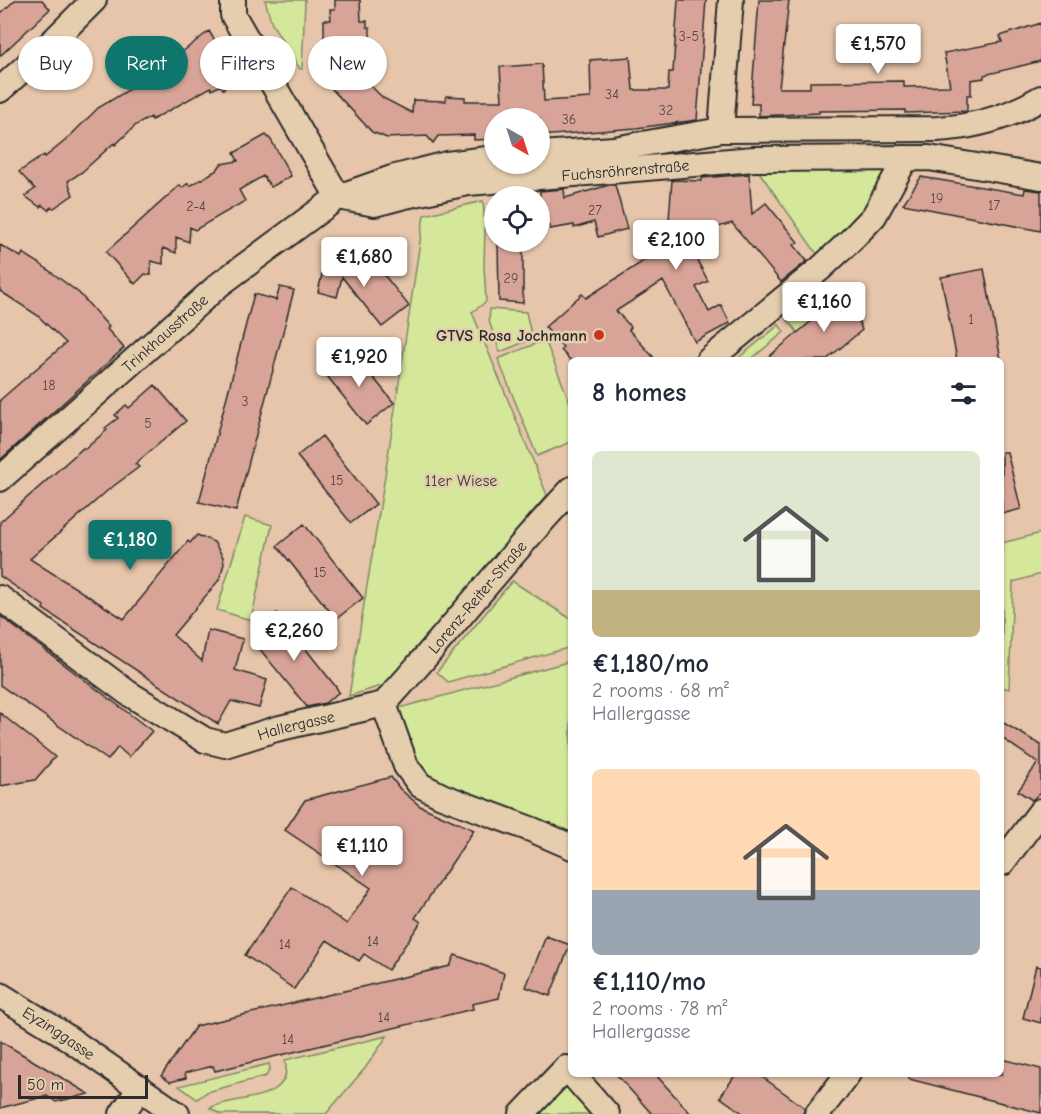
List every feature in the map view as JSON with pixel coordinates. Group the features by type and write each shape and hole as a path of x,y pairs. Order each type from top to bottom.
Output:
{"street":[{"path":"0,90 94,0"},
{"path":"233,0 233,15 338,197 392,178 447,164 484,159"},
{"path":"721,129 731,0"},
{"name":"Fuchsröhrenstraße","path":"550,153 614,149 721,129 969,127 1003,117 1041,98"},
{"path":"713,357 851,240 874,216 906,158"},
{"name":"Fuchsröhrenstraße","path":"338,197 375,204 468,183 754,159 928,158 1041,177"},
{"name":"Trinkhausstraße","path":"0,478 220,284 338,197"},
{"name":"Lorenz-Reiter-Straße","path":"384,705 532,531 568,493"},
{"name":"Hallergasse","path":"0,598 128,693 205,741 225,745 276,729 384,705"},
{"path":"384,705 406,766 420,785 442,796 568,845"},
{"path":"1004,860 1041,812"},
{"name":"Eyzinggasse","path":"0,995 58,1031 140,1088 166,1111"},
{"path":"522,1114 566,1068 568,1070"},
{"path":"575,1077 607,1114"},
{"path":"817,1114 846,1077"},
{"path":"122,1114 140,1088"}],"green space":[{"path":"265,0 305,0 302,69 296,63 296,36 279,36 272,24"},
{"path":"757,169 886,169 883,180 869,204 817,254"},
{"name":"11er Wiese","path":"483,201 486,302 472,312 547,495 384,685 349,696 385,476 424,215"},
{"path":"810,300 821,313 798,333 787,319"},
{"path":"490,309 526,312 532,339 500,352 489,321"},
{"path":"779,325 784,332 754,357 740,357"},
{"path":"545,340 568,398 568,443 537,456 498,359"},
{"path":"245,517 272,525 251,620 217,610"},
{"path":"1041,533 1041,574 1013,582 1009,689 1004,688 1004,542"},
{"path":"512,581 568,617 568,648 448,682 437,672"},
{"path":"568,662 568,846 442,796 404,746 399,708"},
{"path":"387,1036 366,1067 326,1114 220,1114 210,1108 273,1091 281,1084 286,1074 285,1060"},
{"path":"269,1064 270,1069 266,1076 207,1092 197,1099 179,1086"},
{"path":"566,1068 568,1077 574,1077 607,1114 522,1114"}],"building":[{"path":"15,0 42,0 50,9 21,36 18,36 18,39 0,56 0,14"},
{"path":"335,0 360,0 361,21 367,21 370,36 324,36 324,20 331,20 330,9 335,9"},
{"path":"678,0 706,0 697,120 550,135 550,108 484,108 484,140 474,140 474,135 438,136 433,143 427,136 387,138 372,132 333,90 375,90 383,98 412,113 413,100 446,101 446,96 465,97 465,101 502,101 500,67 542,64 544,101 591,98 590,60 630,57 633,90 668,90 669,72 673,72"},
{"path":"759,0 789,0 779,88 810,88 810,82 904,81 904,87 950,86 944,53 1002,42 1000,36 1041,23 1041,61 971,80 971,95 967,95 967,111 905,113 905,110 819,111 819,113 759,116 759,104 751,104"},
{"path":"209,31 212,36 203,36"},
{"path":"200,38 200,90 206,90 152,120 151,117 136,125 115,145 114,143 82,172 68,181 73,195 54,208 51,207 48,210 42,205 40,207 25,196 35,189 19,172 44,155 45,157 65,141 98,108 128,90 188,90 188,47"},
{"path":"266,135 291,176 271,187 263,176 239,190 245,201 195,230 190,227 189,242 176,237 176,253 163,248 163,264 151,261 151,275 145,274 135,284 106,252 180,185 182,188 188,183 190,186 217,170 221,164 238,161 234,153"},
{"path":"749,174 752,214 766,203 798,242 794,245 807,261 781,282 732,223 697,233 695,256 708,281 696,287 709,312 721,305 730,323 695,342 663,281 616,311 631,327 629,330 653,357 568,358 561,350 563,347 545,327 582,294 586,298 667,246 672,180 702,181 702,178"},
{"path":"921,177 1024,194 1025,189 1041,191 1041,231 903,204"},
{"path":"615,185 627,229 598,237 594,222 574,228 574,225 550,229 550,190 564,189 565,198"},
{"path":"0,245 21,257 23,253 79,293 124,348 0,460 0,400 66,343 37,315 0,291"},
{"path":"498,252 523,252 523,303 499,301"},
{"path":"326,257 364,268 373,261 409,306 382,327 342,277 337,297 318,292"},
{"path":"984,269 1000,357 956,357 941,277"},
{"path":"280,287 294,290 236,511 199,502 254,294 276,300"},
{"path":"851,288 862,316 858,319 862,330 830,357 769,357"},
{"path":"351,350 394,403 366,425 324,372"},
{"path":"155,385 186,421 135,464 139,467 107,491 30,559 124,619 188,541 190,543 197,535 214,542 223,557 224,564 219,580 173,635 202,661 208,630 243,639 235,670 267,680 259,708 231,701 218,724 43,609 44,606 0,576 0,522 83,448 85,449 107,430 105,428 118,418 115,415 126,405 129,408"},
{"path":"322,436 376,504 351,523 297,456"},
{"path":"1004,452 1007,452 1021,509 1004,513"},
{"path":"304,524 363,598 336,619 277,546"},
{"path":"277,613 339,692 325,703 307,707 254,642 264,644 250,634"},
{"path":"0,616 152,731 129,757 118,747 108,760 0,685"},
{"path":"0,713 55,757 35,780 0,786"},
{"path":"1004,723 1041,745 1041,792 1032,800 1018,791 1038,763 1004,739"},
{"path":"391,777 400,789 420,806 474,830 415,918 421,922 388,970 364,954 359,961 327,940 294,989 245,955 292,887 347,924 371,888 285,830 305,800"},
{"path":"546,936 568,944 568,950 550,996 526,987"},
{"path":"455,955 504,973 499,998 472,1004 473,1009 215,1071 213,1066 185,1073 186,1078 170,1082 161,1076 196,1026 450,966"},
{"path":"1036,966 1041,967 1041,1023 1023,1018"},
{"path":"0,1041 89,1094 56,1102 47,1096 0,1108"},
{"path":"1004,1060 1041,1069 1041,1113 909,1079 909,1077 1004,1077"},
{"path":"619,1077 658,1077 691,1114 652,1114"},
{"path":"734,1077 762,1077 805,1108 803,1114 744,1114 720,1097"}],"place":[{"name":"GTVS Rosa Jochmann","path":"599,335"}]}
